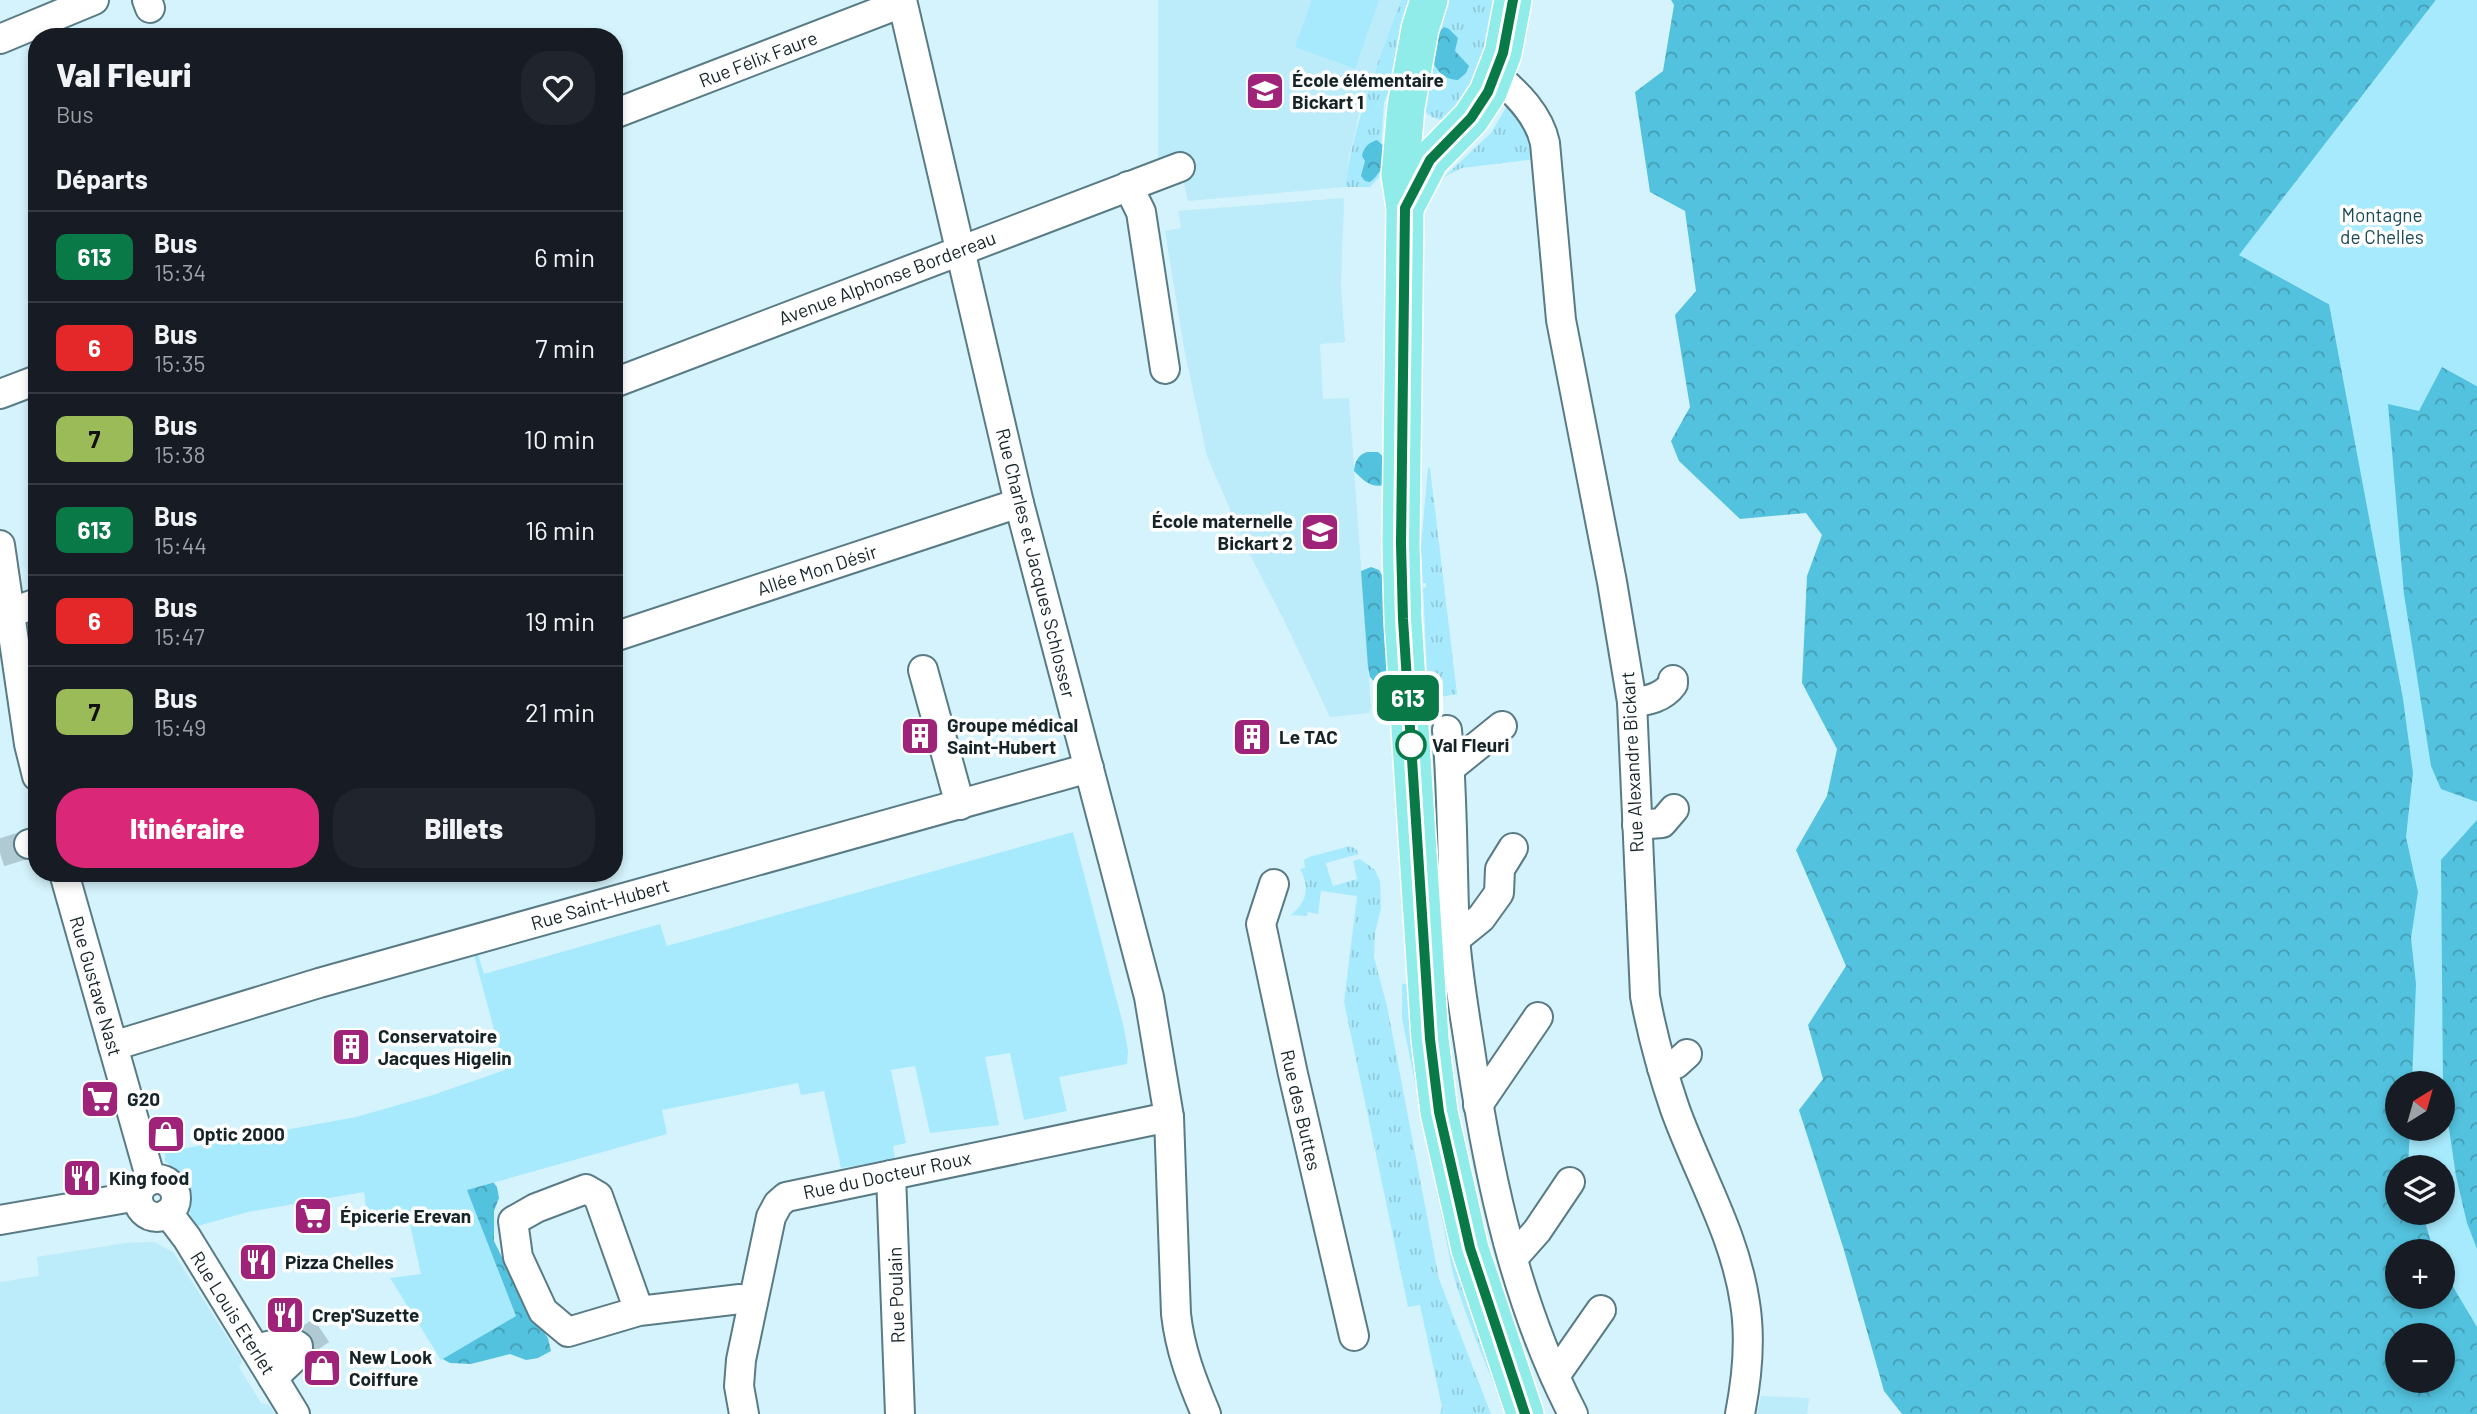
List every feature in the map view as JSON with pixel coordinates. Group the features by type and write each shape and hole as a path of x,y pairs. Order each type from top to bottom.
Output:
{"main road":[{"path":"1429,0 1420,29 1406,107 1400,175 1405,208 1401,544 1403,619 1430,1039 1439,1112 1467,1236 1525,1414"},
{"path":"1405,208 1430,160 1482,105 1503,53 1513,0"},
{"path":"1406,107 1432,128 1456,131"}],"street":[{"path":"0,39 94,0"},
{"name":"Rue Félix Faure","path":"623,110 902,2"},
{"name":"Rue Charles et Jacques Schlosser","path":"902,2 1019,503 1149,997 1169,1117 1177,1323 1186,1367 1206,1414"},
{"name":"Rue Alexandre Bickart","path":"1495,75 1530,111 1542,128 1545,144 1561,320 1632,702 1637,825 1652,930 1645,996 1653,1038 1675,1109 1696,1140 1731,1247 1745,1302 1747,1363 1740,1414"},
{"name":"Avenue Alphonse Bordereau","path":"623,380 1170,170"},
{"path":"1128,186 1141,212 1165,369"},
{"path":"0,394 28,383"},
{"name":"Allée Mon Désir","path":"623,634 1019,503"},
{"path":"0,545 28,737"},
{"path":"10,613 28,606"},
{"path":"923,670 960,804"},
{"path":"1632,702 1647,701 1667,692 1673,680"},
{"path":"1450,768 1502,726"},
{"path":"1447,730 1455,939 1492,1184 1529,1308 1573,1414"},
{"name":"Rue Saint-Hubert","path":"113,1046 319,983 1089,768"},
{"path":"1637,825 1662,822 1674,809"},
{"path":"1455,939 1481,918 1499,893 1500,869 1513,848"},
{"name":"Rue Gustave Nast","path":"67,882 113,1046 145,1188"},
{"name":"Rue des Buttes","path":"1274,884 1261,924 1354,1336"},
{"path":"1478,1104 1538,1017"},
{"path":"1662,1068 1676,1064 1687,1054"},
{"name":"Rue du Docteur Roux","path":"744,1414 733,1360 753,1301 771,1217 778,1204 786,1197 891,1175 1032,1156 1169,1117"},
{"name":"Rue Poulain","path":"891,1175 900,1414"},
{"path":"1514,1257 1537,1231 1570,1182"},
{"path":"0,1220 145,1188"},
{"name":"Rue Louis Eterlet","path":"145,1188 141,1208 150,1216 168,1213 187,1238 295,1414"},
{"path":"639,1311 598,1196 586,1189 536,1208 513,1221 518,1256 543,1311 568,1332 639,1311 740,1299 753,1301"},
{"path":"1555,1376 1601,1310"},
{"path":"255,1349 290,1341 298,1346 298,1354 273,1378"}],"shaded area":[{"path":"1158,0 1401,0 1360,110 1345,187 1188,201 1178,157 1158,164"},
{"path":"1344,198 1341,285 1345,342 1320,344 1323,399 1349,398 1371,708 1369,713 1330,717 1248,551 1207,456 1184,348 1165,231 1181,228 1178,211"},
{"path":"154,1242 173,1252 241,1359 239,1367 261,1403 269,1405 275,1414 0,1414 0,1282 39,1276 37,1257 126,1243"},
{"path":"1761,1396 1809,1398 1807,1414 1757,1414"}],"green space":[{"path":"1312,0 1379,0 1355,69 1295,47"},
{"path":"1401,0 1413,0 1393,79 1384,103 1379,177 1370,187 1345,187 1361,115"},
{"path":"1438,0 1504,0 1493,55 1448,120 1434,118 1422,109"},
{"path":"1671,0 2436,0 2240,255 2477,386 2477,1414 1902,1414 1884,1391 1844,1250 1799,1110 1823,1079 1808,1025 1846,966 1796,850 1827,796 1837,749 1802,683 1807,576 1822,535 1806,513 1740,519 1679,461 1671,441 1690,407 1675,315 1696,291 1685,211 1650,192 1635,92 1663,71 1674,5"},
{"name":"Montagne de Chelles","path":"2436,0 2477,0 2477,386 2442,367 2419,411 2388,404 2404,594 2431,766 2441,789 2477,802 2477,820 2441,860 2443,1071 2412,1071 2416,984 2411,938 2418,892 2406,837 2413,773 2403,699 2329,304 2239,255"},
{"path":"1444,27 1458,38 1455,51 1469,66 1458,80 1443,75 1429,56 1435,36"},
{"path":"1508,104 1525,122 1537,159 1462,168 1444,177 1491,133"},
{"path":"1377,140 1388,150 1389,162 1370,182 1365,181 1361,176 1365,161 1362,156 1367,146"},
{"path":"1367,452 1378,452 1387,460 1385,485 1371,485 1354,471 1358,459"},
{"path":"1428,467 1457,694 1435,698 1438,713 1429,714 1423,588 1426,583 1423,583 1421,547"},
{"path":"1371,567 1379,570 1382,575 1389,687 1381,689 1370,677 1368,667 1361,571"},
{"path":"1073,832 1124,1028 1127,1064 1059,1077 1067,1111 1024,1120 1010,1053 985,1057 999,1125 930,1133 915,1066 891,1070 906,1143 893,1146 895,1159 841,1168 824,1091 801,1095 798,1083 662,1110 667,1134 467,1190 516,1316 441,1360 390,1278 421,1274 407,1211 367,1216 364,1192 248,1212 194,1227 190,1216 189,1188 179,1173 165,1161 165,1152 356,1117 433,1095 505,1070 474,955 478,954 484,974 660,924 667,946"},
{"path":"1350,846 1359,854 1326,865 1333,886 1357,879 1353,861 1360,859 1375,870 1380,881 1381,908 1375,933 1374,957 1387,1006 1439,1279 1491,1414 1440,1414 1442,1407 1420,1305 1408,1307 1344,1002 1357,896 1321,891 1318,914 1308,912 1307,916 1291,915 1304,899 1306,888 1300,869 1305,868 1304,860"},
{"path":"1413,983 1513,1414 1505,1414 1453,1274 1402,1018 1402,984"},
{"path":"2409,1141 2451,1141 2453,1155 2409,1155"},
{"path":"384,1169 488,1175 497,1187 499,1198 494,1211 494,1241 527,1308 548,1338 551,1351 538,1358 526,1360 510,1354 471,1364 450,1363 439,1357 504,1314"},
{"path":"2455,1169 2467,1223 2477,1249 2477,1327 2455,1290 2455,1239 2430,1239 2426,1225 2455,1225"}],"tunnel":[{"path":"0,853 28,844"},
{"path":"298,1346 331,1324"}],"bus line":[{"name":"613","path":"1513,0 1503,53 1482,105 1430,160 1405,208 1401,544 1424,975 1439,1112 1470,1248 1525,1414"}],"place":[{"name":"École élémentaire Bickart 1","path":"1265,91"},
{"name":"École maternelle Bickart 2","path":"1320,532"},
{"name":"Groupe médical Saint-Hubert","path":"920,736"},
{"name":"Le TAC","path":"1252,737"},
{"name":"Val Fleuri","path":"1411,745"},
{"name":"Conservatoire Jacques Higelin","path":"351,1047"},
{"name":"G20","path":"100,1099"},
{"name":"Optic 2000","path":"166,1134"},
{"name":"King food","path":"82,1178"},
{"name":"Épicerie Erevan","path":"313,1216"},
{"name":"Pizza Chelles","path":"258,1262"},
{"name":"Crep'Suzette","path":"285,1315"},
{"name":"New Look Coiffure","path":"322,1368"}]}
